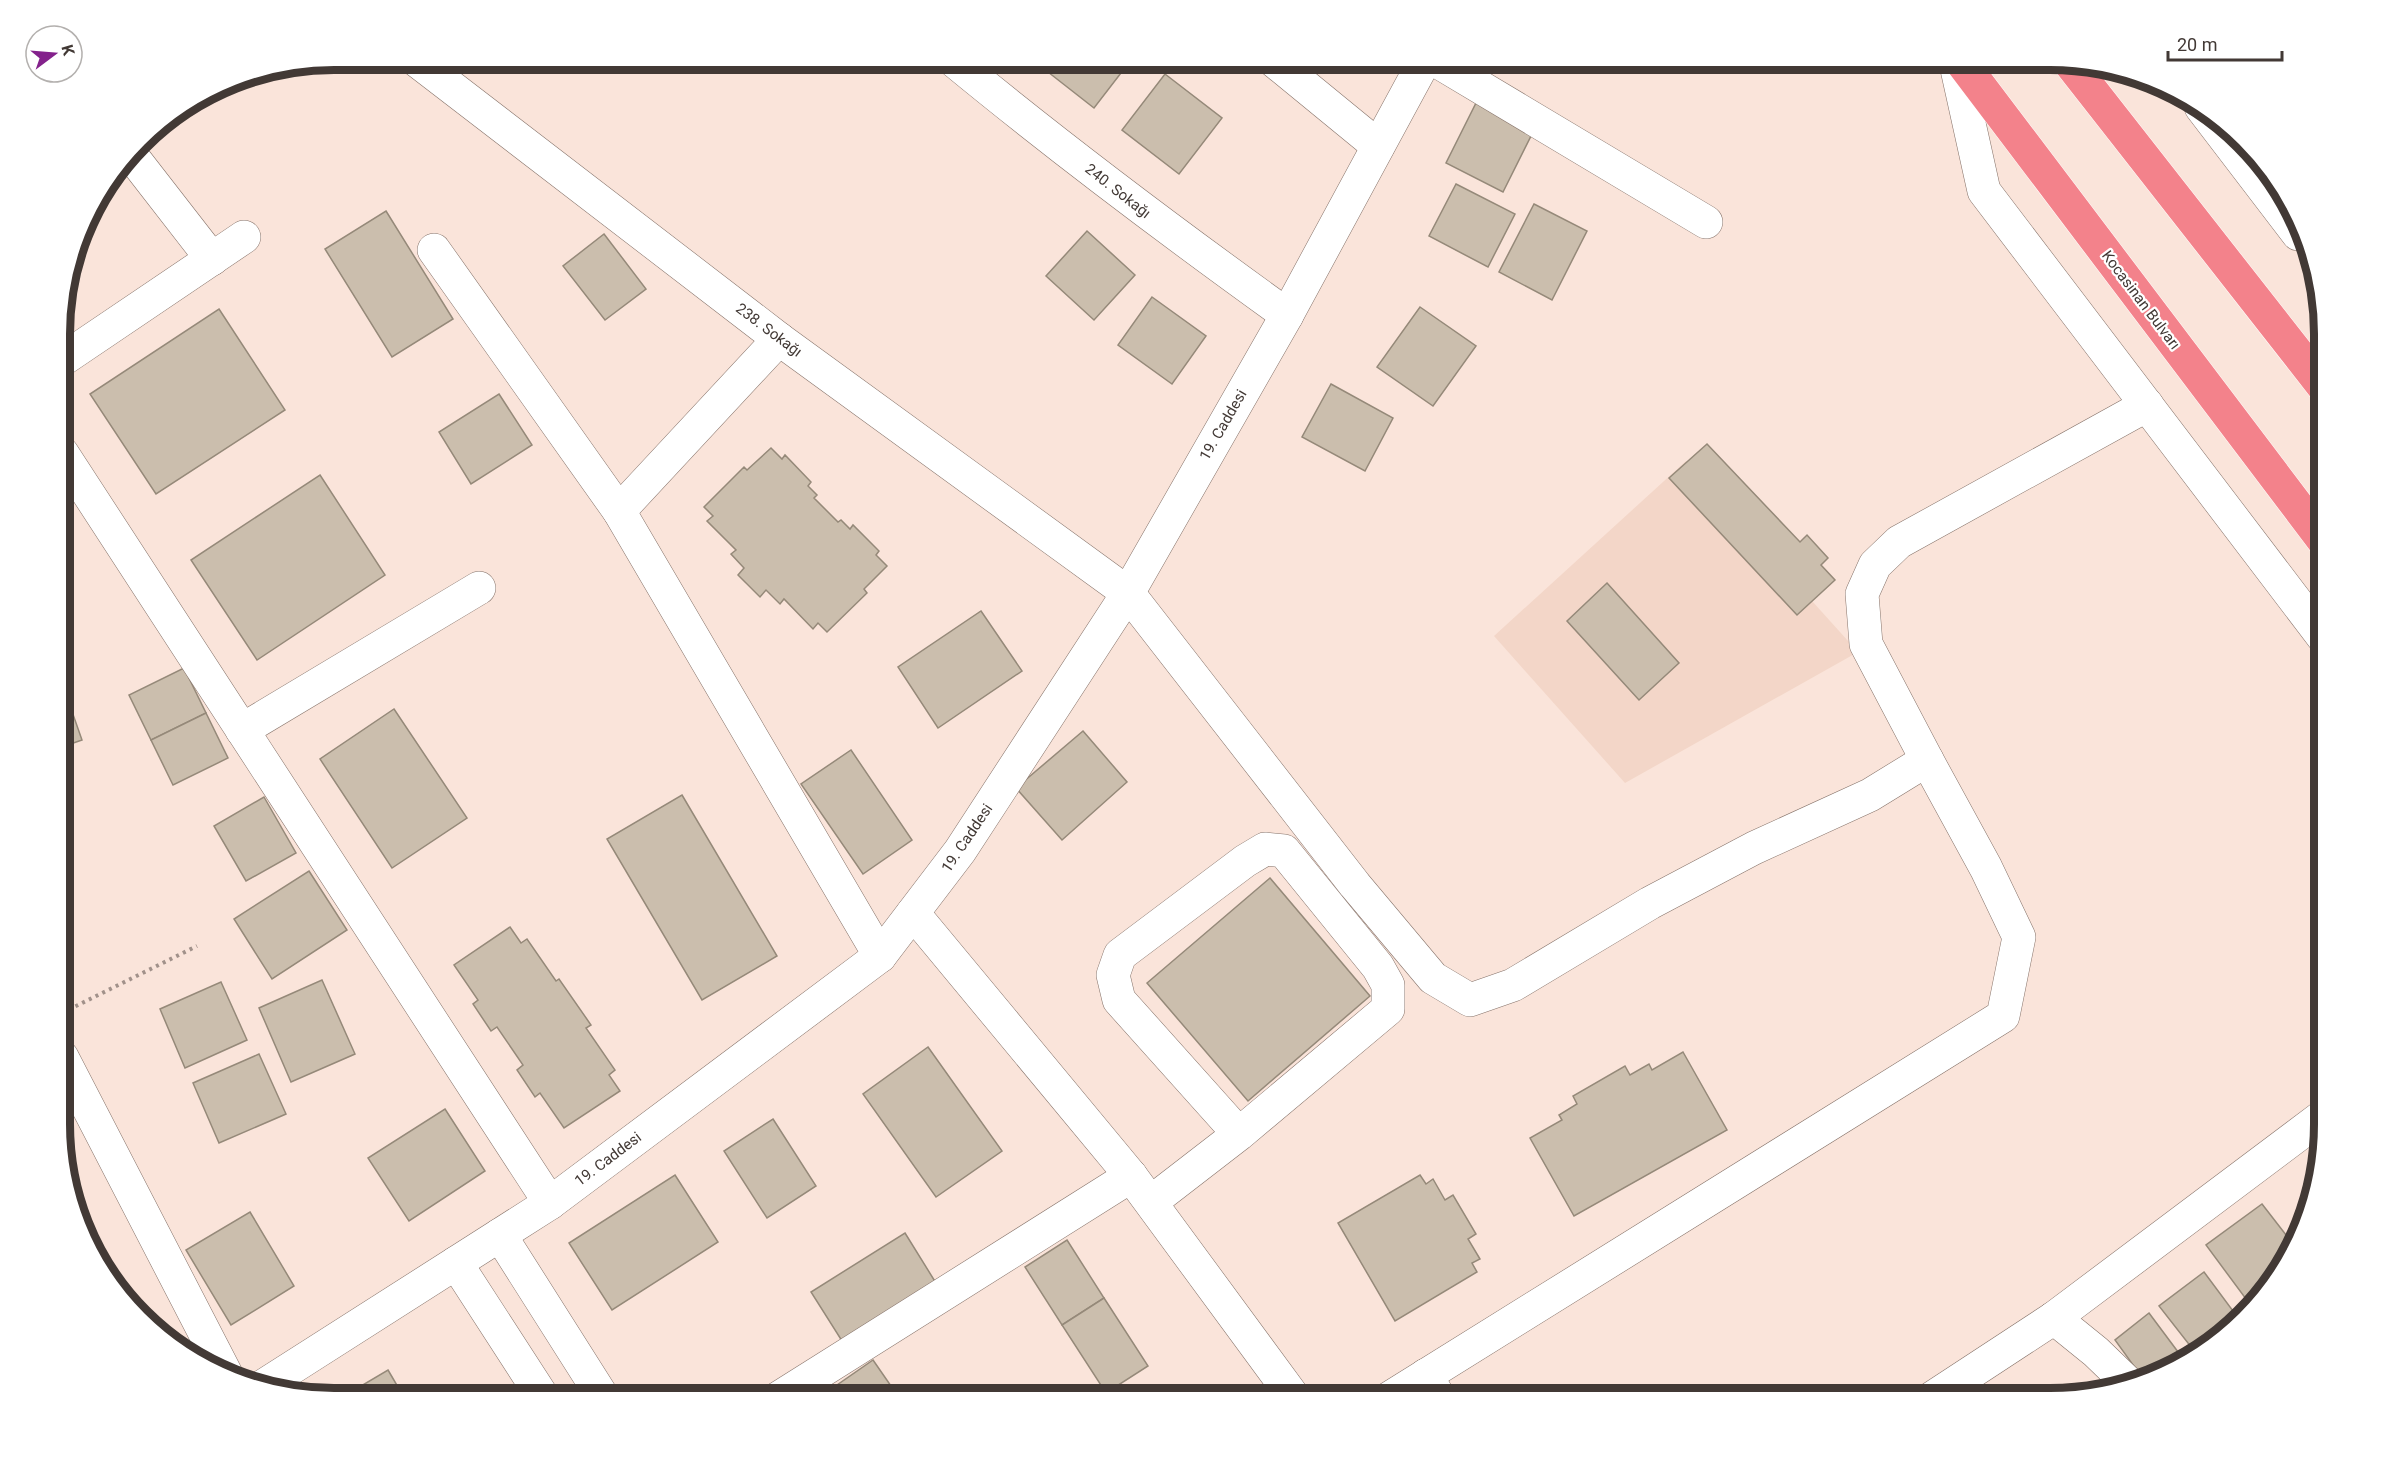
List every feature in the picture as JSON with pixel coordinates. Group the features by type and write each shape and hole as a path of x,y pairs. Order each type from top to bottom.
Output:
{"highway":[{"name":"Kocasinan Bulvarı","path":"1965,70 2314,528"},
{"path":"2077,72 2314,375"}],"street":[{"name":"238. Sokağı","path":"429,70 779,339 1128,592 1354,885 1433,978 1470,1000 1514,985 1650,903 1754,848 1870,795 1927,760"},
{"name":"240. Sokağı","path":"965,70 1027,121 1147,213 1287,315"},
{"path":"1285,70 1378,146"},
{"name":"19. Caddesi","path":"271,1381 550,1203 880,956 960,851 1128,592 1287,315 1420,70"},
{"path":"1453,70 1706,222"},
{"path":"1959,70 1984,191 2314,626"},
{"path":"2222,134 2286,219"},
{"path":"136,161 212,259"},
{"path":"70,355 244,237"},
{"path":"434,250 619,511 880,956"},
{"path":"619,511 779,339"},
{"path":"1433,1387 2003,1016 2019,937 1986,868 1866,644 1862,594 1875,565 1899,542 2147,405"},
{"path":"70,465 550,1203"},
{"path":"242,730 479,588"},
{"path":"1151,1202 1239,1134 1388,1009 1388,985 1378,967 1284,851 1265,849 1245,861 1120,955 1113,975 1119,1000 1239,1134"},
{"path":"913,912 1131,1176 1287,1388"},
{"path":"70,1073 220,1362"},
{"path":"1947,1388 2054,1318 2314,1123"},
{"path":"794,1388 1131,1176"},
{"path":"500,1235 597,1388"},
{"path":"456,1263 537,1388"},
{"path":"2054,1318 2096,1352 2123,1378"}],"path":[{"path":"70,1009 197,946"}],"shaded area":[{"path":"1686,461 1858,652 1625,783 1494,636"}],"building":[{"path":"1045,70 1123,70 1094,108"},
{"path":"1165,74 1222,118 1179,174 1122,130"},
{"path":"1477,101 1534,130 1503,192 1446,163"},
{"path":"1456,184 1515,214 1488,267 1429,236"},
{"path":"1534,204 1587,231 1552,300 1499,272"},
{"path":"386,211 453,319 392,357 325,249"},
{"path":"1087,231 1135,275 1094,320 1046,276"},
{"path":"604,234 646,289 605,320 563,266"},
{"path":"1152,297 1206,336 1172,384 1118,345"},
{"path":"1420,307 1476,346 1433,406 1377,367"},
{"path":"219,309 285,410 156,494 90,394"},
{"path":"1331,384 1393,418 1365,471 1302,437"},
{"path":"499,394 532,445 471,484 439,432"},
{"path":"1707,444 1800,542 1807,535 1828,558 1821,565 1835,580 1797,615 1669,478"},
{"path":"771,448 782,459 785,455 811,482 808,486 817,495 814,498 838,522 841,520 850,529 853,525 879,551 876,555 887,566 864,589 867,593 827,632 818,623 813,629 784,599 780,604 766,590 760,597 738,575 744,568 731,554 736,550 707,521 713,516 704,507 744,467 747,470"},
{"path":"320,475 385,575 257,660 191,560"},
{"path":"1607,583 1679,663 1639,700 1567,621"},
{"path":"981,611 1022,671 938,728 898,667"},
{"path":"184,668 206,713 151,740 129,695"},
{"path":"70,706 82,740 70,744"},
{"path":"394,709 467,818 392,868 320,759"},
{"path":"206,713 228,758 173,785 151,740"},
{"path":"1083,731 1127,782 1062,840 1016,788"},
{"path":"851,750 912,840 863,874 801,784"},
{"path":"682,795 777,956 702,1000 607,839"},
{"path":"264,797 296,853 246,881 214,826"},
{"path":"309,871 347,930 272,979 234,919"},
{"path":"1270,878 1370,996 1248,1101 1147,983"},
{"path":"510,927 521,943 527,939 556,981 559,979 591,1025 586,1028 615,1070 609,1075 620,1091 564,1128 540,1093 535,1097 517,1070 523,1065 497,1027 491,1031 473,1004 478,1000 454,965"},
{"path":"322,980 355,1054 291,1082 259,1008"},
{"path":"221,982 247,1040 185,1068 160,1009"},
{"path":"928,1047 1002,1151 936,1197 863,1094"},
{"path":"1683,1052 1727,1130 1574,1216 1530,1138 1562,1120 1559,1115 1577,1104 1573,1096 1625,1066 1630,1075 1649,1064 1652,1070"},
{"path":"259,1054 286,1114 219,1143 193,1083"},
{"path":"445,1109 485,1171 409,1221 368,1158"},
{"path":"773,1119 816,1186 767,1218 724,1151"},
{"path":"675,1175 718,1242 612,1310 569,1243"},
{"path":"1420,1175 1426,1184 1433,1179 1445,1200 1453,1195 1476,1234 1468,1239 1480,1259 1472,1263 1477,1272 1395,1321 1338,1223"},
{"path":"2262,1204 2288,1237 2269,1271 2246,1299 2206,1245"},
{"path":"250,1212 294,1286 231,1325 186,1250"},
{"path":"905,1233 936,1283 842,1341 811,1292"},
{"path":"1067,1240 1104,1298 1062,1325 1025,1267"},
{"path":"2204,1272 2234,1313 2191,1347 2159,1306"},
{"path":"1104,1298 1148,1366 1114,1388 1103,1388 1062,1325"},
{"path":"2149,1313 2180,1354 2139,1373 2115,1340"},
{"path":"873,1360 892,1388 833,1388"},
{"path":"388,1370 399,1388 358,1388"}]}
